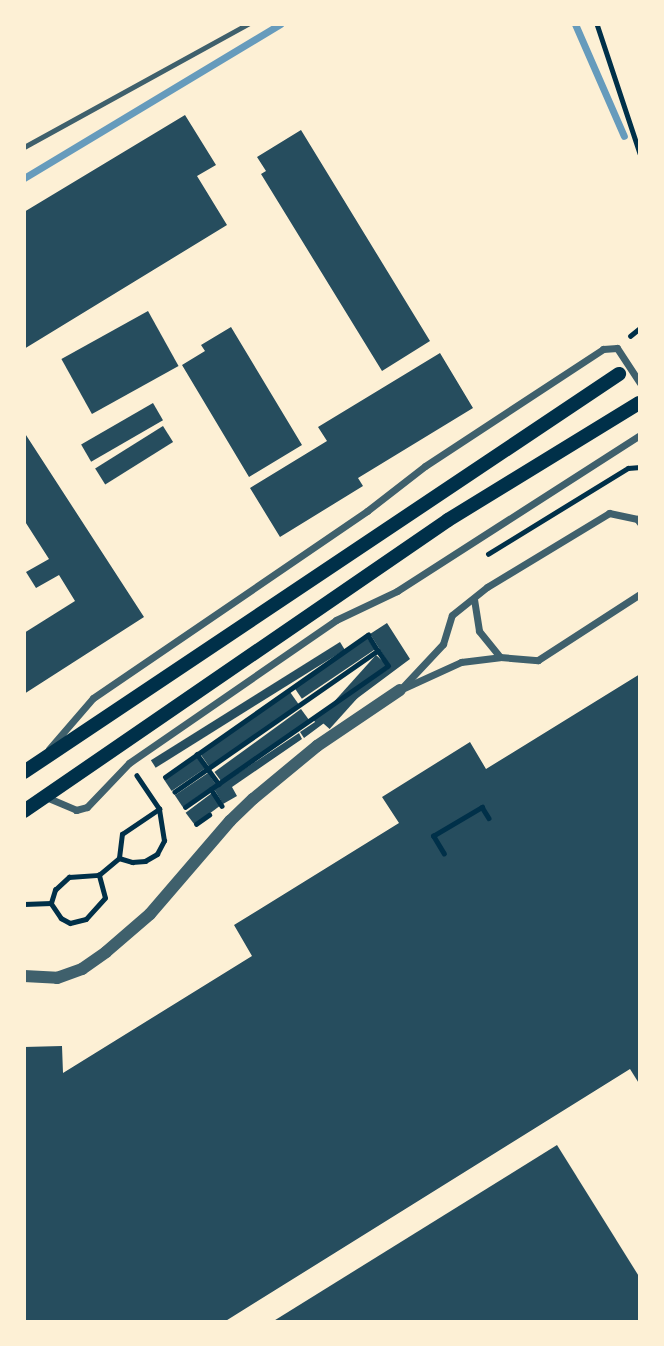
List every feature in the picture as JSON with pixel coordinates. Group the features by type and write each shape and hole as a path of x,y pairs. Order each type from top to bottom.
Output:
{"main road":[{"path":"24,772 620,374"},
{"path":"24,811 448,520 639,403"}],"street":[{"path":"37,763 93,698 367,511 425,466 603,349 617,348 639,383"},
{"path":"45,796 76,810 87,807 129,764 336,620 397,591 639,435"},
{"path":"400,690 443,644 452,615 487,587 609,513 637,519 639,523"},
{"path":"24,976 57,978 82,969 107,952 150,914 230,821 253,799 317,746 400,690 461,662 500,657 538,660 594,626 639,594"},
{"path":"474,599 479,631 500,657"}],"lane":[{"path":"24,147 248,24"}],"path":[{"path":"597,24 639,153"},
{"path":"630,336 639,328"},
{"path":"481,558 628,468 639,467"},
{"path":"164,777 368,635 388,666 186,807"},
{"path":"175,792 378,651"},
{"path":"197,754 219,784"},
{"path":"120,858 132,862 145,861 157,854 164,841 159,809 129,764"},
{"path":"211,789 222,806 228,807"},
{"path":"444,854 433,836 482,807 489,818"},
{"path":"51,903 55,890 69,877 99,875 120,858 122,834 159,809"},
{"path":"51,903 61,918 70,923 86,919 105,898 99,875"},
{"path":"24,904 51,903"}],"building":[{"path":"185,115 216,165 197,176 227,225 24,349 24,212"},
{"path":"301,130 430,341 382,371 261,174 266,171 257,157"},
{"path":"148,311 179,366 92,414 61,359"},
{"path":"231,327 302,445 249,477 182,365 205,351 201,345"},
{"path":"440,353 473,408 358,478 363,486 280,537 250,488 327,441 318,427"},
{"path":"153,403 163,420 91,462 81,444"},
{"path":"163,426 173,442 105,485 95,468"},
{"path":"24,432 144,617 24,694 24,633 75,601 59,575 36,588 26,572 49,559 24,520"},
{"path":"387,623 410,659 304,738 300,732 315,722 313,719 391,667 370,634"},
{"path":"367,638 375,650 302,699 294,687"},
{"path":"340,642 345,650 156,768 151,760"},
{"path":"376,655 387,665 330,729 318,719"},
{"path":"640,674 640,1085 630,1069 224,1322 24,1322 24,1047 62,1046 63,1073 252,956 234,925 399,823 382,797 470,742 486,769"},
{"path":"290,692 299,705 210,768 201,755"},
{"path":"301,709 309,720 223,783 214,772"},
{"path":"299,733 302,739 232,787 237,796 223,804 214,789"},
{"path":"197,757 205,769 172,791 164,779"},
{"path":"208,773 216,785 183,807 175,795"},
{"path":"212,793 221,805 195,825 186,813"},
{"path":"557,1145 640,1278 640,1322 272,1322"}],"waterway":[{"path":"24,178 280,24"},
{"path":"575,24 624,136"}]}
